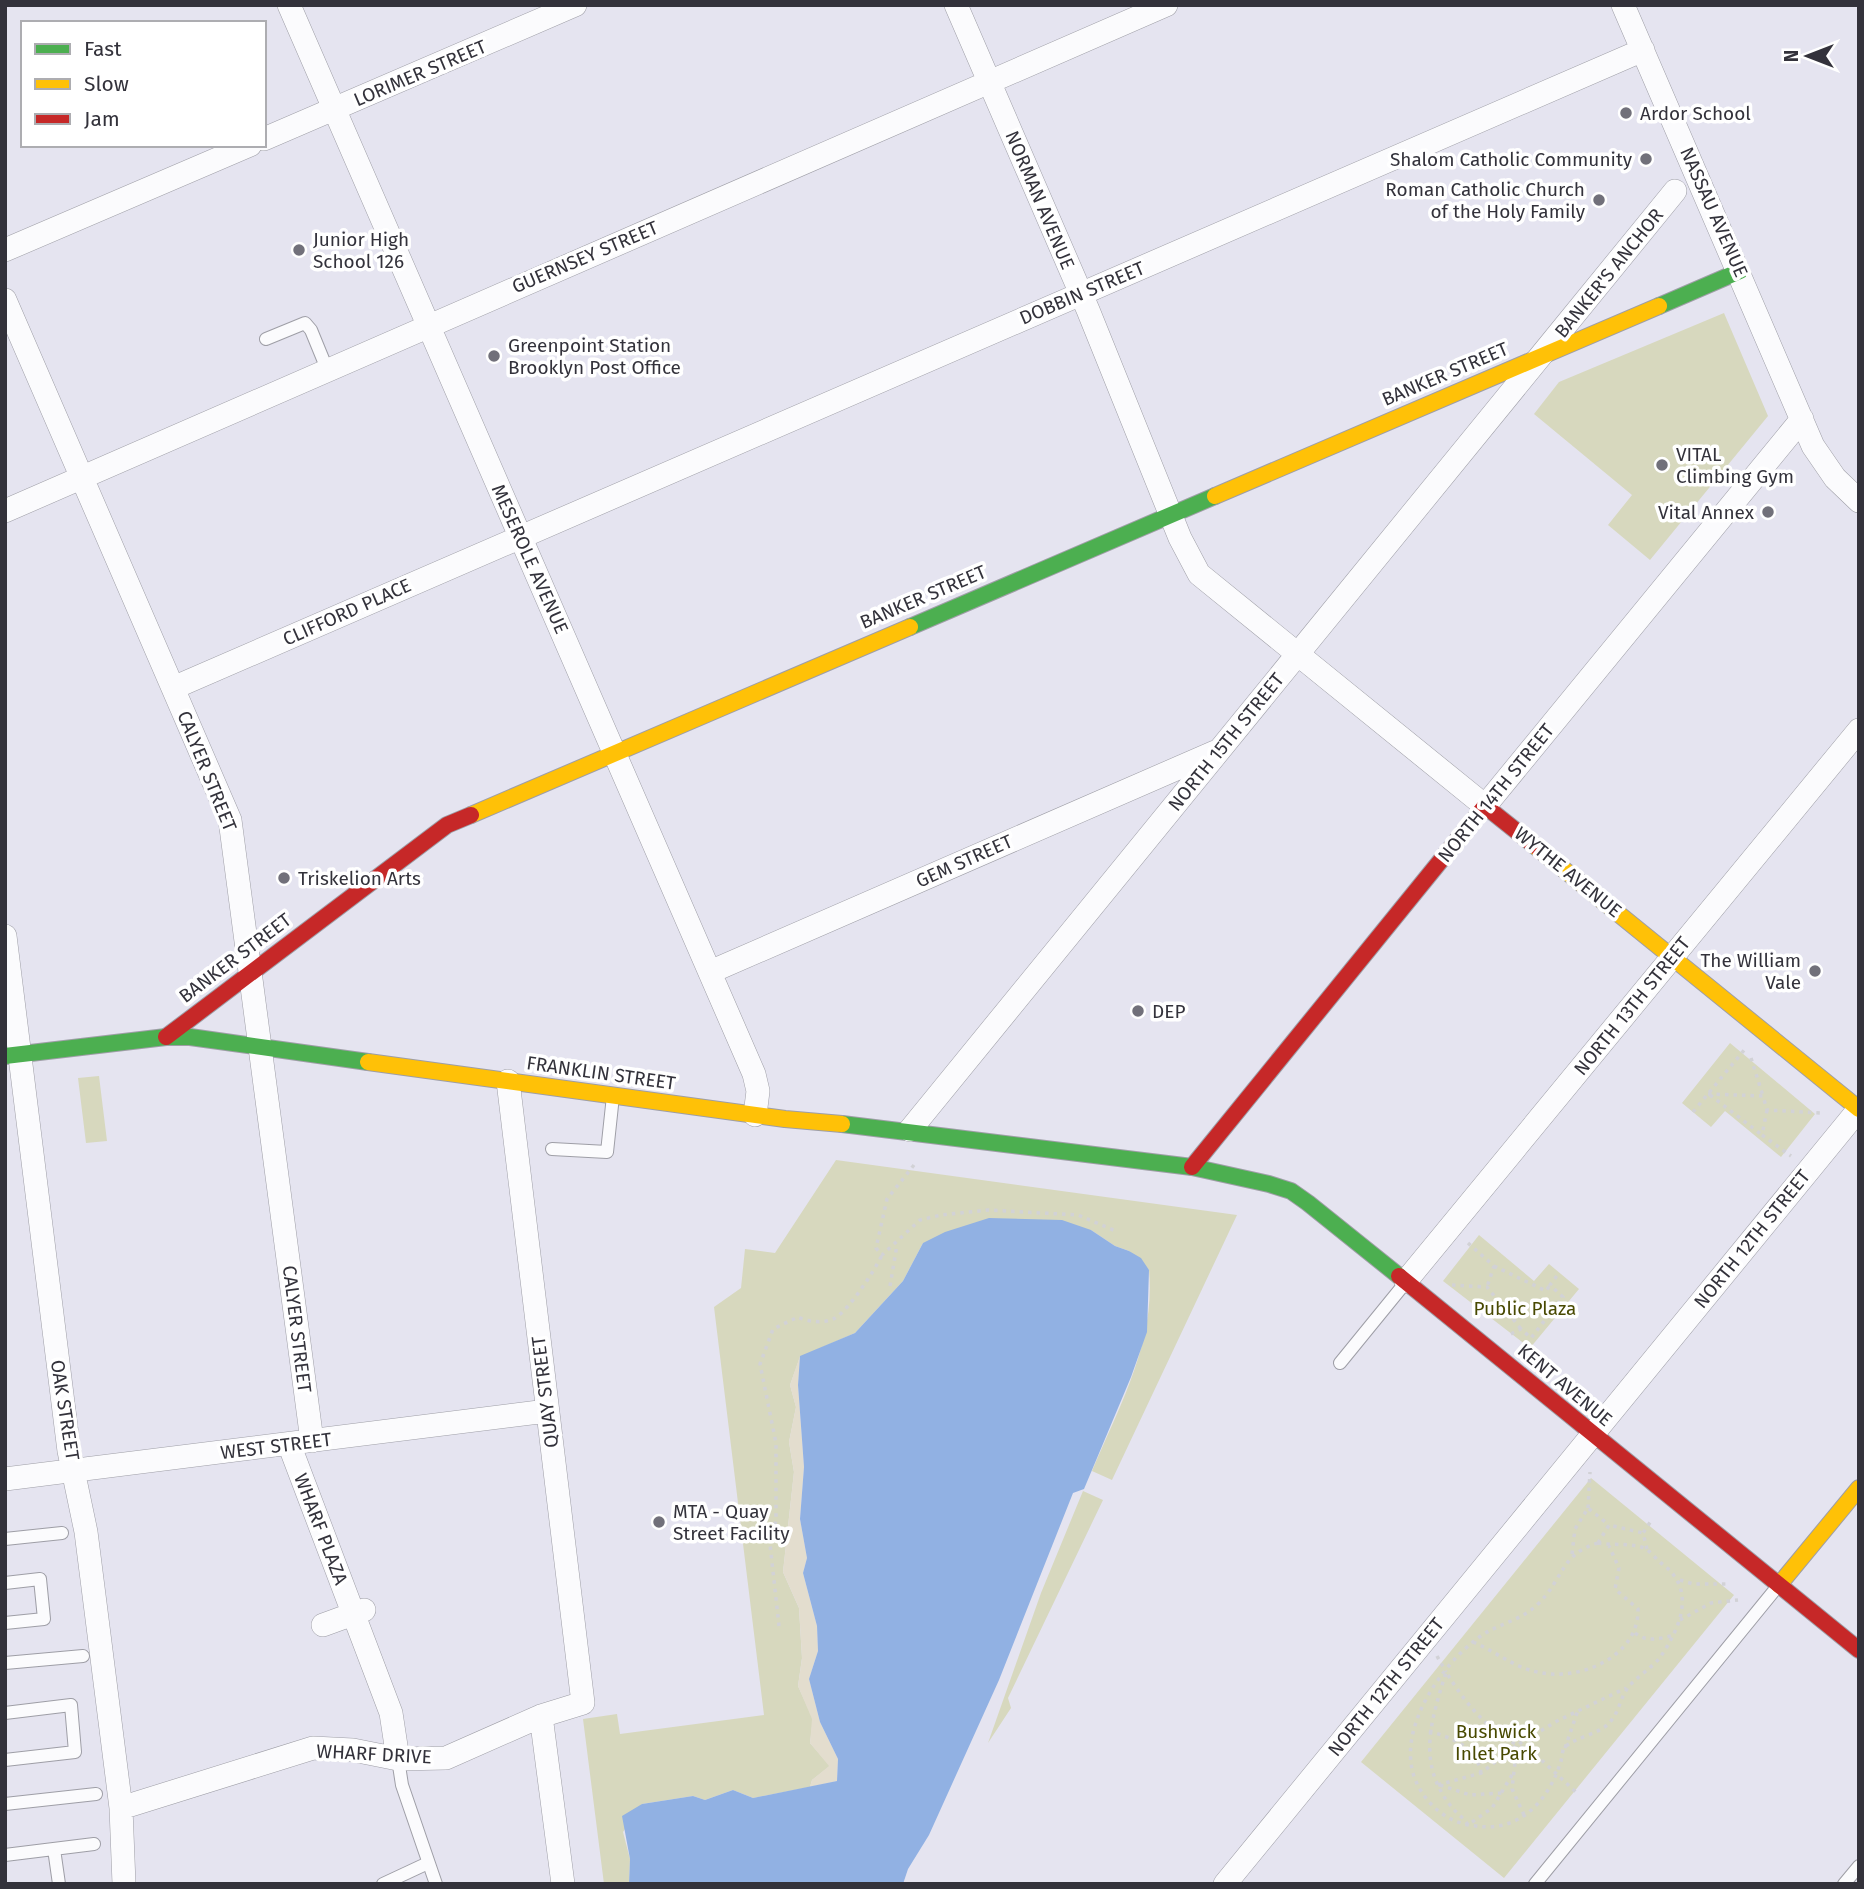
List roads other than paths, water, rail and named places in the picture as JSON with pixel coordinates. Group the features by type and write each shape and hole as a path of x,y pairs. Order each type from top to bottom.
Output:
{"main road":[{"name":"BANKER STREET","path":"166,1037 439,830 1171,513 1740,271"},
{"name":"WYTHE AVENUE","path":"1485,806 1859,1109"},
{"name":"NORTH 14TH STREET","path":"1192,1167 1485,806"},
{"name":"FRANKLIN STREET","path":"13,1055 166,1037 260,1047 755,1115 910,1130 1192,1167"},
{"name":"KENT AVENUE","path":"1192,1167 1291,1191 1406,1281 1859,1650"},
{"path":"1779,1585 1859,1488"}],"street":[{"name":"MESEROLE AVENUE","path":"289,5 754,1074 758,1091 755,1115"},
{"name":"LORIMER STREET","path":"266,138 575,5"},
{"name":"NORMAN AVENUE","path":"956,5 1171,513"},
{"name":"GUERNSEY STREET","path":"5,511 1166,5"},
{"name":"NASSAU AVENUE","path":"1623,5 1802,419 1821,458 1859,501"},
{"name":"DOBBIN STREET","path":"521,536 1643,50"},
{"path":"5,250 245,147"},
{"name":"BANKER'S ANCHOR","path":"1542,355 1675,191"},
{"name":"CALYER STREET","path":"5,300 230,820 260,1047 300,1443"},
{"name":"NORTH 15TH STREET","path":"910,1130 1542,355"},
{"name":"NORTH 14TH STREET","path":"1485,806 1802,419"},
{"name":"WYTHE AVENUE","path":"1171,513 1199,574 1485,806"},
{"name":"CLIFFORD PLACE","path":"173,688 521,536"},
{"name":"NORTH 13TH STREET","path":"1406,1281 1859,730"},
{"name":"GEM STREET","path":"710,972 1218,751"},
{"name":"OAK STREET","path":"5,936 13,1055 69,1451 86,1532 121,1808 124,1884"},
{"name":"QUAY STREET","path":"508,1081 583,1703"},
{"name":"NORTH 12TH STREET","path":"1225,1884 1859,1109"},
{"name":"WEST STREET","path":"5,1479 547,1411"},
{"name":"WHARF PLAZA","path":"300,1443 391,1713 398,1759"},
{"path":"323,1625 358,1612"},
{"name":"WHARF DRIVE","path":"121,1808 313,1748 353,1750 398,1759 446,1758 541,1716 583,1703"},
{"path":"541,1716 563,1884"}],"lane":[{"path":"266,340 304,323 311,330 327,369"},
{"path":"552,1149 607,1152 613,1096"},
{"path":"1340,1363 1406,1281"},
{"path":"5,1539 61,1533"},
{"path":"5,1583 40,1579 44,1619 5,1623"},
{"path":"1535,1884 1779,1585"},
{"path":"5,1663 83,1656"},
{"path":"5,1713 71,1705 75,1752 5,1760"},
{"path":"398,1759 402,1785 436,1884"},
{"path":"5,1804 96,1794"},
{"path":"5,1855 94,1843"},
{"path":"54,1849 59,1884"},
{"path":"383,1884 428,1863"},
{"path":"1844,1884 1859,1866"}],"water":[{"path":"989,1218 1062,1220 1091,1230 1115,1246 1141,1258 1149,1270 1147,1332 1084,1489 1073,1493 999,1680 929,1835 908,1869 903,1884 629,1884 630,1859 622,1816 642,1804 693,1796 705,1800 733,1790 753,1798 837,1781 838,1759 820,1722 809,1679 818,1651 817,1626 803,1573 807,1558 800,1519 804,1467 798,1385 800,1356 855,1333 903,1281 923,1243 945,1232"}],"place":[{"name":"Ardor School","path":"1626,113"},
{"name":"Shalom Catholic Community","path":"1646,159"},
{"name":"Roman Catholic Church of the Holy Family","path":"1599,200"},
{"name":"Junior High School 126","path":"299,250"},
{"name":"Greenpoint Station Brooklyn Post Office","path":"494,356"},
{"name":"VITAL Climbing Gym","path":"1662,465"},
{"name":"Vital Annex","path":"1768,512"},
{"name":"Triskelion Arts","path":"284,878"},
{"name":"The William Vale","path":"1815,971"},
{"name":"DEP","path":"1138,1011"},
{"name":"MTA - Quay Street Facility","path":"659,1522"}],"park label":[{"name":"Public Plaza","path":"1525,1308"},
{"name":"Bushwick Inlet Park","path":"1496,1742"}]}
